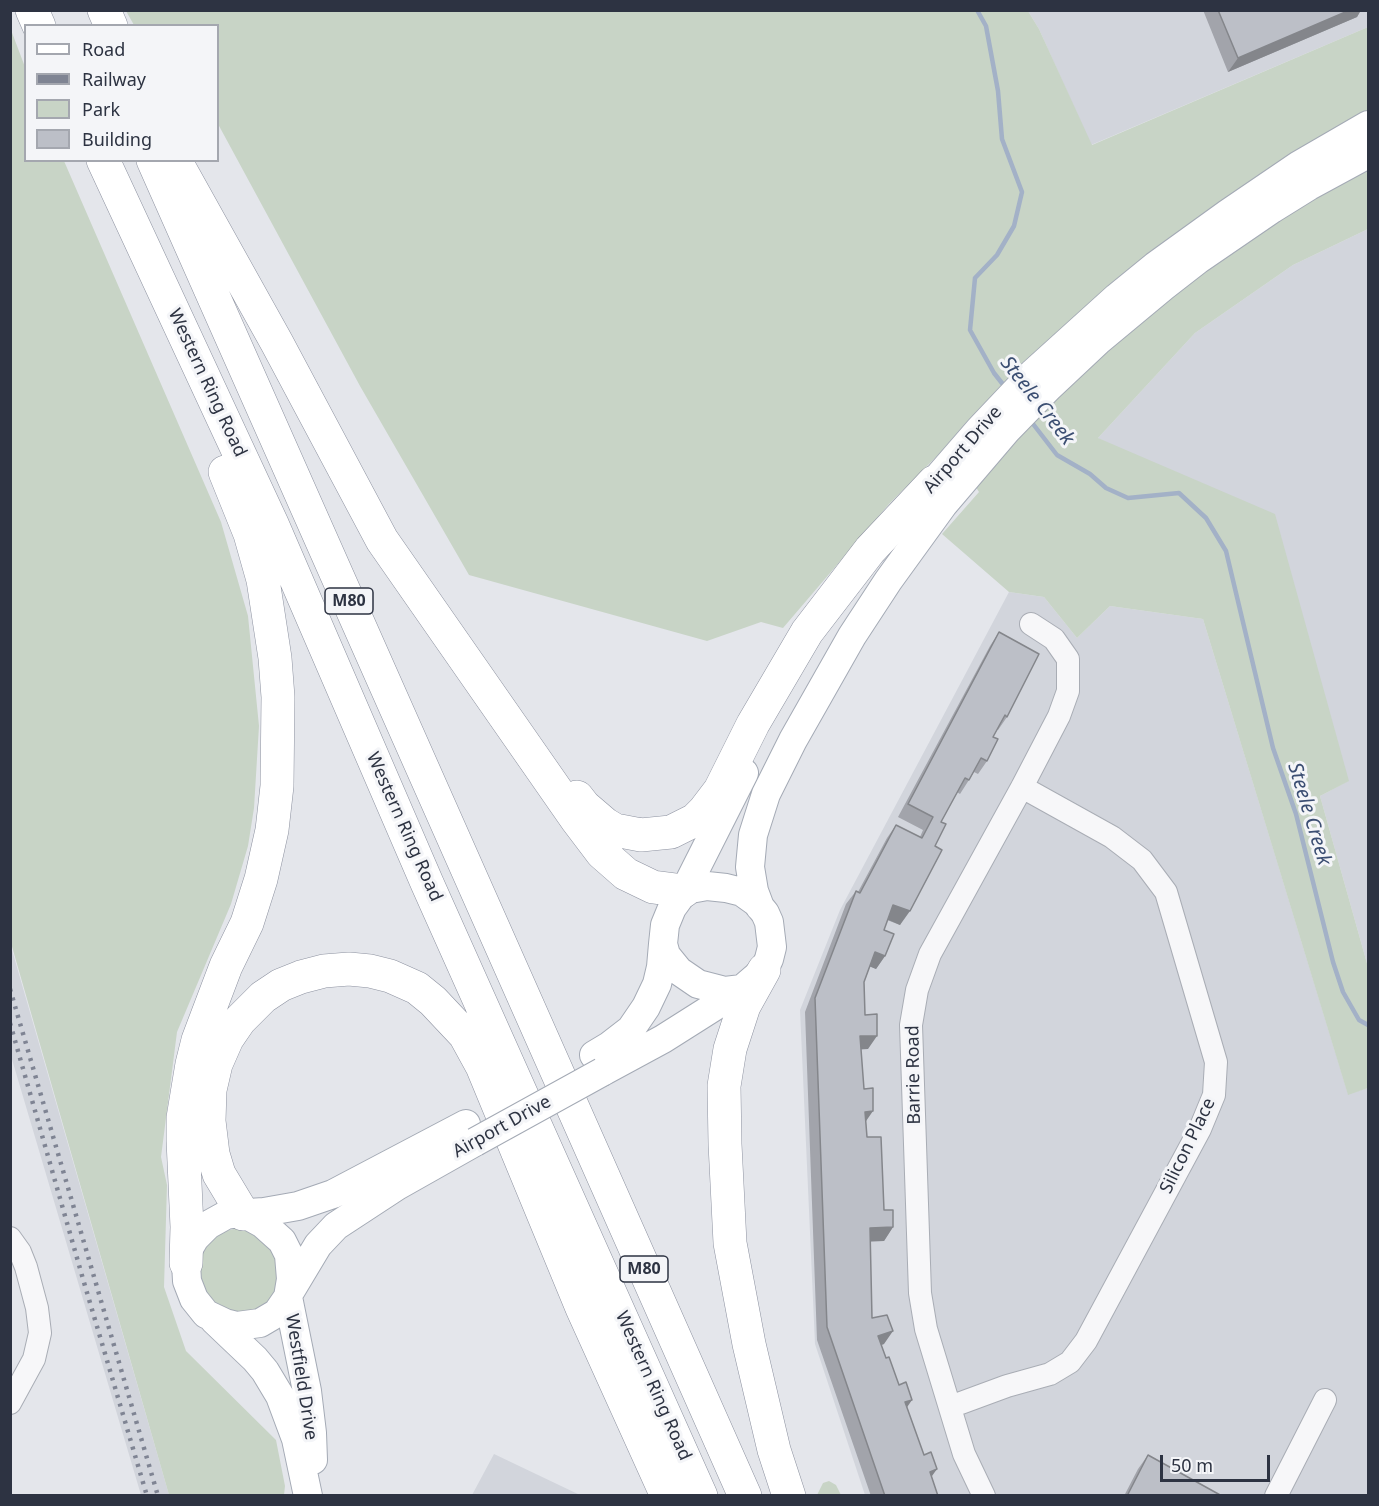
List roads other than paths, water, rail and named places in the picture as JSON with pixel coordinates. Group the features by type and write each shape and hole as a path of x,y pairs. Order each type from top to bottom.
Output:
{"highway":[{"path":"32,10 38,24"},
{"path":"104,10 110,24"},
{"path":"89,162 197,403 250,534 262,580 273,647 278,697 277,786 272,830 261,879 247,923 226,966 198,1040 187,1091 183,1140 187,1227 186,1263"},
{"name":"Western Ring Road","path":"104,162 273,526 427,883 701,1496"},
{"name":"M80","path":"154,162 745,1496"},
{"path":"176,162 277,343 382,540 602,853 614,865 640,882 653,887 684,890"},
{"path":"474,670 595,817 615,830 624,832 641,835 671,832 694,820 712,802 774,687 807,632 870,550 951,473"},
{"path":"244,1214 219,1174 213,1154 209,1121 210,1090 216,1065 227,1039 240,1020 263,997 281,985 301,976 324,971 349,969 370,971 390,976 417,988 433,1001 465,1035 482,1066 582,1308 667,1496"},
{"path":"753,980 732,1041 724,1086 730,1243 749,1344 774,1450 789,1496"}],"main road":[{"name":"Airport Drive","path":"1066,356 1116,297 1190,240 1299,165 1368,125"},
{"name":"Airport Drive","path":"684,890 765,731 813,645 873,557 951,473 998,409 1066,356 1127,316 1199,259 1290,197 1368,154"},
{"name":"Airport Drive","path":"760,907 751,882 751,858 753,835 766,794 793,740 852,636 921,533 951,473"},
{"path":"707,886 737,890 760,907 769,922 772,947 753,980 719,990 692,981 669,961 663,944 664,931 670,913 684,890 707,886"},
{"name":"Airport Drive","path":"598,1064 646,1007 659,975 663,944"},
{"name":"Airport Drive","path":"244,1214 298,1206 333,1194 470,1133 598,1064 663,1039 753,980"},
{"name":"Airport Drive","path":"288,1295 318,1245 347,1218 470,1133"},
{"path":"297,1337 312,1290 325,1262 371,1202"},
{"path":"244,1214 271,1230 282,1241 290,1263 288,1295 277,1313 260,1323 237,1326 225,1323 210,1317 201,1310 187,1281 186,1263 190,1245 208,1225 226,1215 244,1214"},
{"name":"Westfield Drive","path":"288,1295 307,1391 312,1433 312,1470 308,1495"},
{"name":"Westfield Drive","path":"210,1317 255,1359 280,1396 296,1438 308,1495"}],"street":[{"name":"Barrie Road","path":"984,1496 964,1454 926,1329 920,1293 911,1025 917,990 930,954 1022,787 1059,716 1068,691 1068,659 1054,639 1031,624"},
{"name":"Silicon Place","path":"950,1407 1007,1386 1050,1374 1070,1362 1086,1341 1200,1129 1215,1095 1216,1062 1166,892 1142,860 1112,837 1022,787"},
{"path":"10,1238 20,1252 26,1267 37,1308 40,1333 34,1359 10,1403"},
{"path":"1276,1496 1325,1400"}],"waterway":[{"name":"Steele Creek","path":"977,10 986,26 998,91 1002,139 1022,192 1014,226 997,255 975,278 970,330 994,373 1005,387"},
{"name":"Steele Creek","path":"1030,420 1057,455 1090,474 1106,488 1128,498 1179,493 1206,518 1226,551 1273,748 1296,814 1333,962 1343,992 1359,1020 1368,1025"}],"railway":[{"path":"10,989 158,1496"},
{"path":"10,1023 147,1496"}]}
